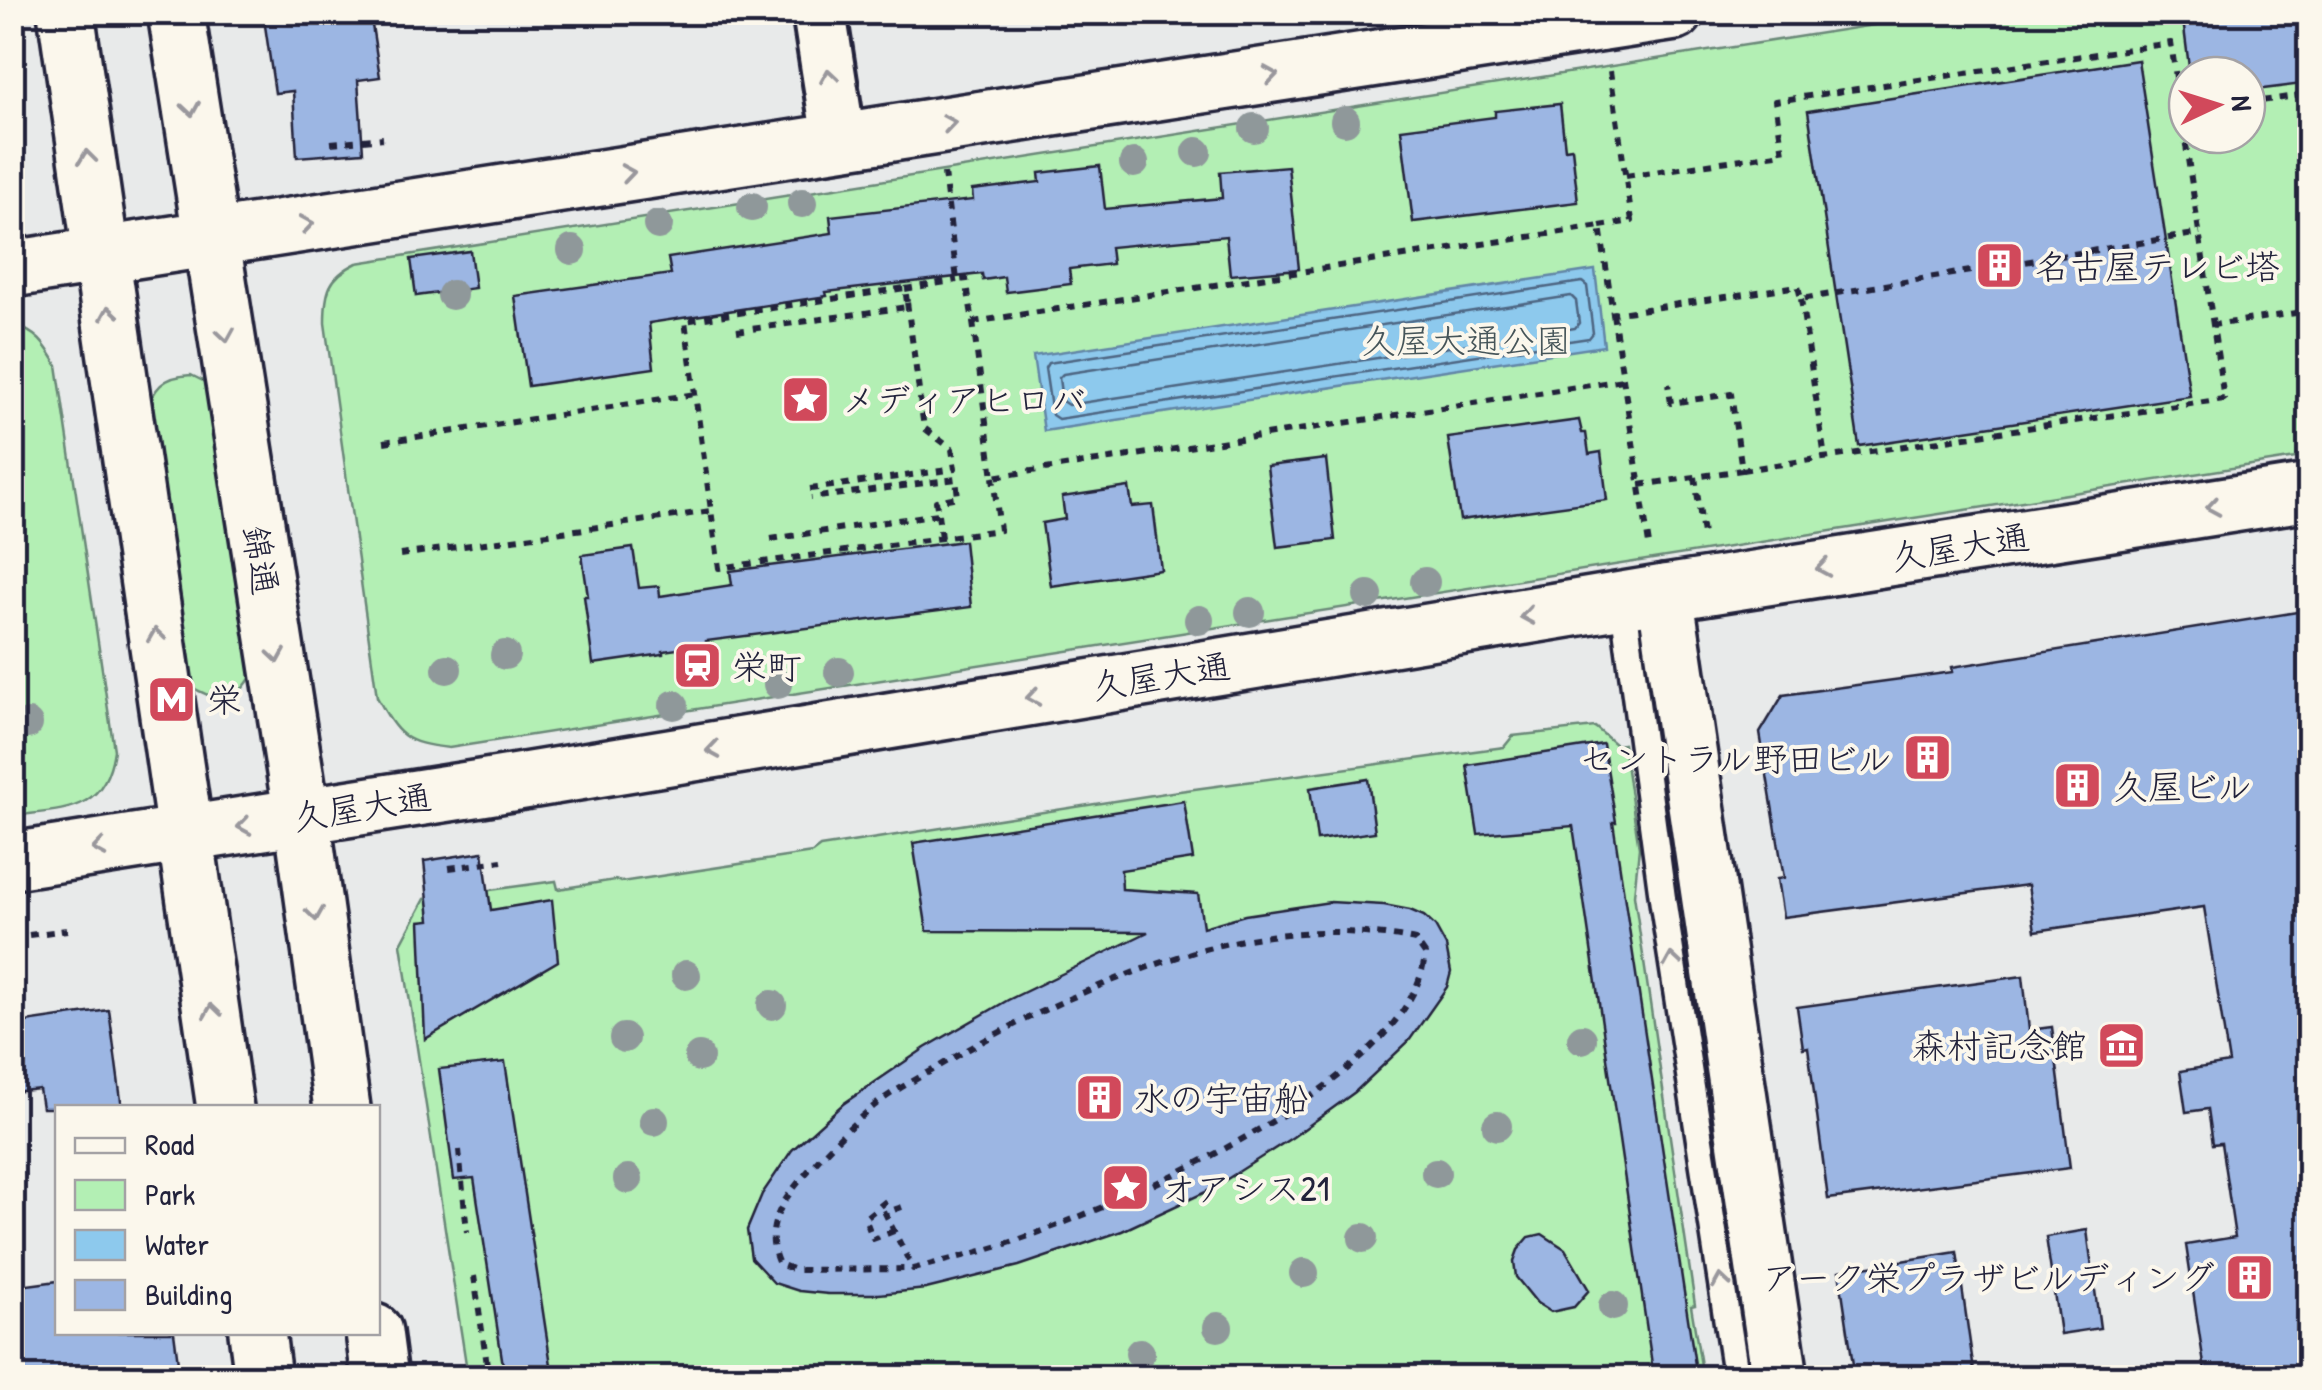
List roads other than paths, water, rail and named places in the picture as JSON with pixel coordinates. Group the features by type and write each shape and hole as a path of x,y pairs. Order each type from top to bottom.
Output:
{"street":[{"path":"66,12 225,1105"},
{"name":"錦通","path":"176,12 302,817 342,1105"},
{"path":"819,12 839,140"},
{"path":"12,269 839,140 1584,36 1675,12"},
{"name":"久屋大通","path":"12,862 302,817 1646,581 2310,492"},
{"path":"1646,581 1780,1378"},
{"path":"257,1335 264,1378"},
{"path":"374,1335 380,1378"}],"lane":[{"path":"1646,581 1663,902 1736,1378"}],"water":[{"path":"1595,270 1604,346 1044,431 1033,356"}],"place":[{"name":"名古屋テレビ塔","path":"2000,266"},
{"name":"メディアヒロバ","path":"806,399"},
{"name":"栄町","path":"697,666"},
{"name":"栄","path":"172,699"},
{"name":"セントラル野田ビル","path":"1927,758"},
{"name":"久屋ビル","path":"2078,786"},
{"name":"森村記念館","path":"2122,1045"},
{"name":"水の宇宙船","path":"1099,1098"},
{"name":"オアシス21","path":"1126,1188"},
{"name":"アーク栄プラザビルディング","path":"2250,1277"}],"park label":[{"name":"久屋大通公園","path":"1466,340"}]}
